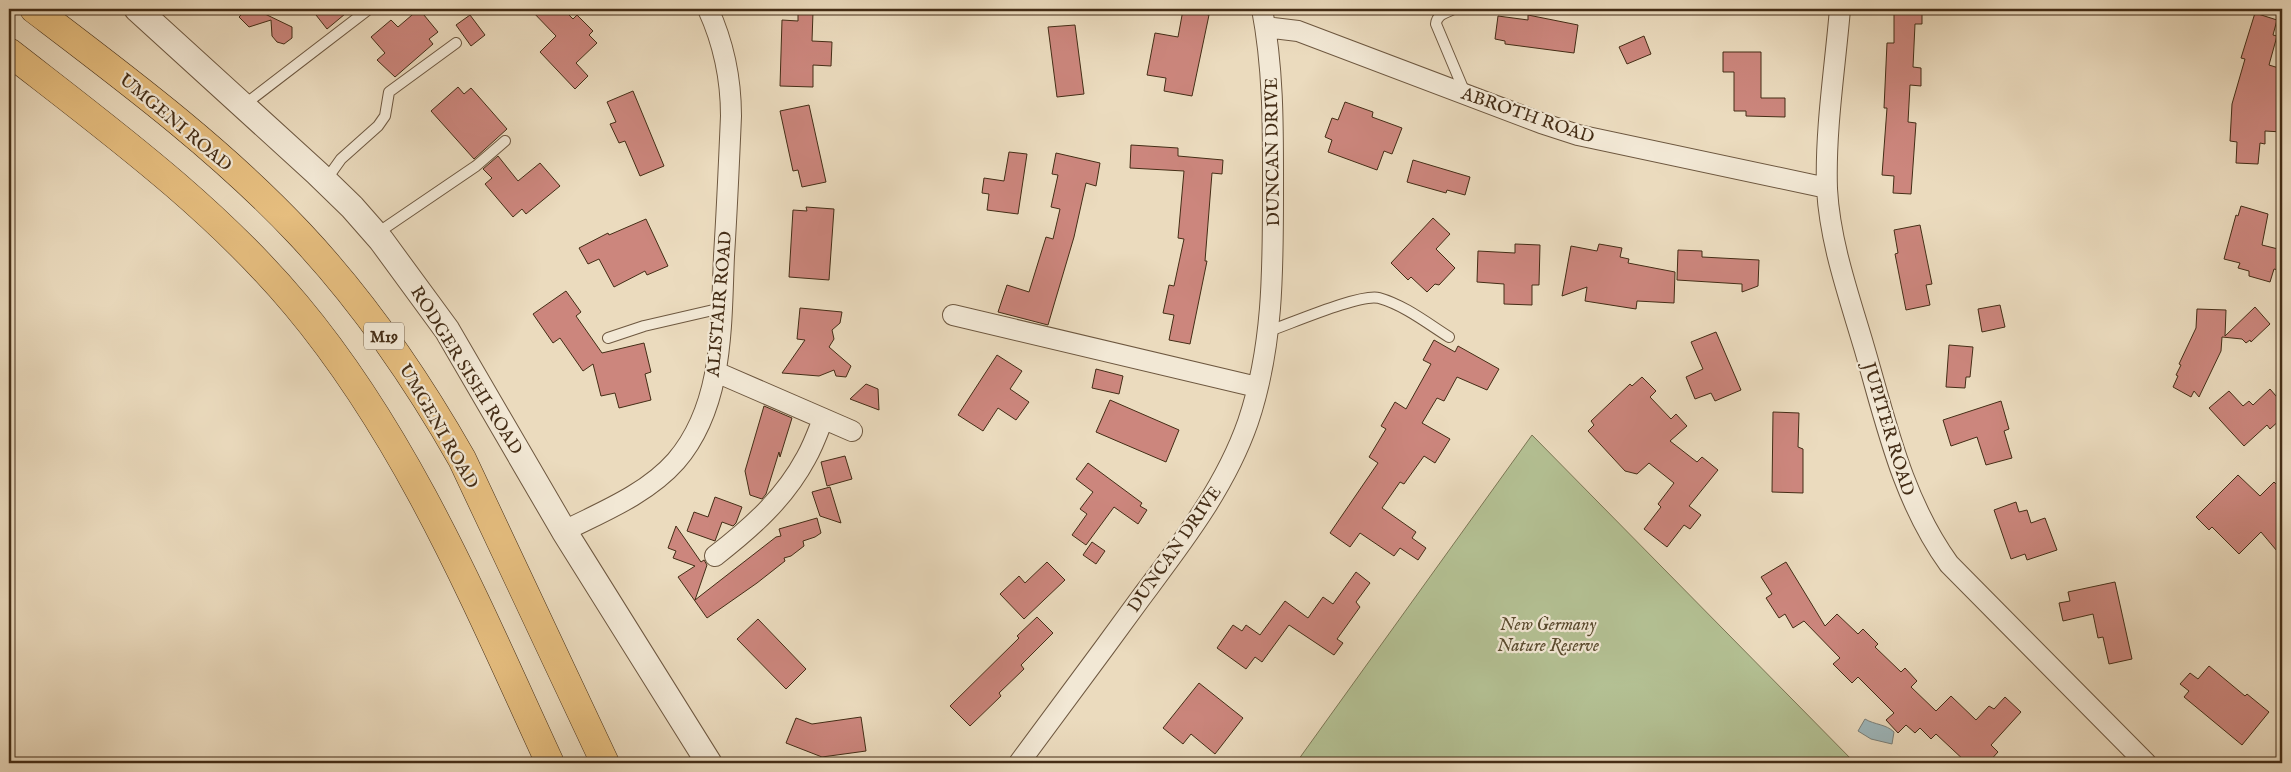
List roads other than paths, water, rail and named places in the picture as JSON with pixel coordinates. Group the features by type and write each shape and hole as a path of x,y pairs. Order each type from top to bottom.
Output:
{"highway":[{"name":"UMGENI ROAD","path":"34,9 208,146 300,234 367,313 435,412 462,460 605,763"},
{"path":"9,52 168,177 204,210 296,304 337,356 377,416 413,479 473,597 550,763"},
{"path":"563,675 611,763"}],"street":[{"name":"RODGER SISHI ROAD","path":"138,9 325,181 376,234 447,330 564,531 710,763"},
{"name":"ALISTAIR ROAD","path":"564,531 644,488 675,462 688,446 700,422 712,390 716,372 722,308 731,87 724,49 708,9"},
{"name":"JUPITER ROAD","path":"1840,9 1829,127 1827,188 1830,223 1860,336 1902,477 1924,526 1949,564 2146,763"},
{"name":"ABROTH ROAD","path":"1264,18 1280,27 1298,31 1578,135 1827,188"},
{"name":"DUNCAN DRIVE","path":"1019,763 1204,510 1234,455 1248,422 1269,331 1272,288 1273,107 1264,18"},
{"path":"953,315 1257,387"},
{"path":"716,372 852,431"},
{"path":"715,556 766,514 785,490 806,458 823,419"}],"lane":[{"path":"244,106 369,9"},
{"path":"1454,9 1442,14 1437,19 1436,24 1465,94"},
{"path":"325,181 341,159 378,126 384,116 389,92 456,43"},
{"path":"376,234 476,166 505,141"},
{"path":"1269,331 1358,299 1377,297 1406,310 1449,337"},
{"path":"608,338 644,326 722,308"}],"water":[{"path":"1865,719 1888,727 1894,732 1892,744 1871,739 1858,731"}],"park label":[{"name":"New Germany Nature Reserve","path":"1548,634"}]}
